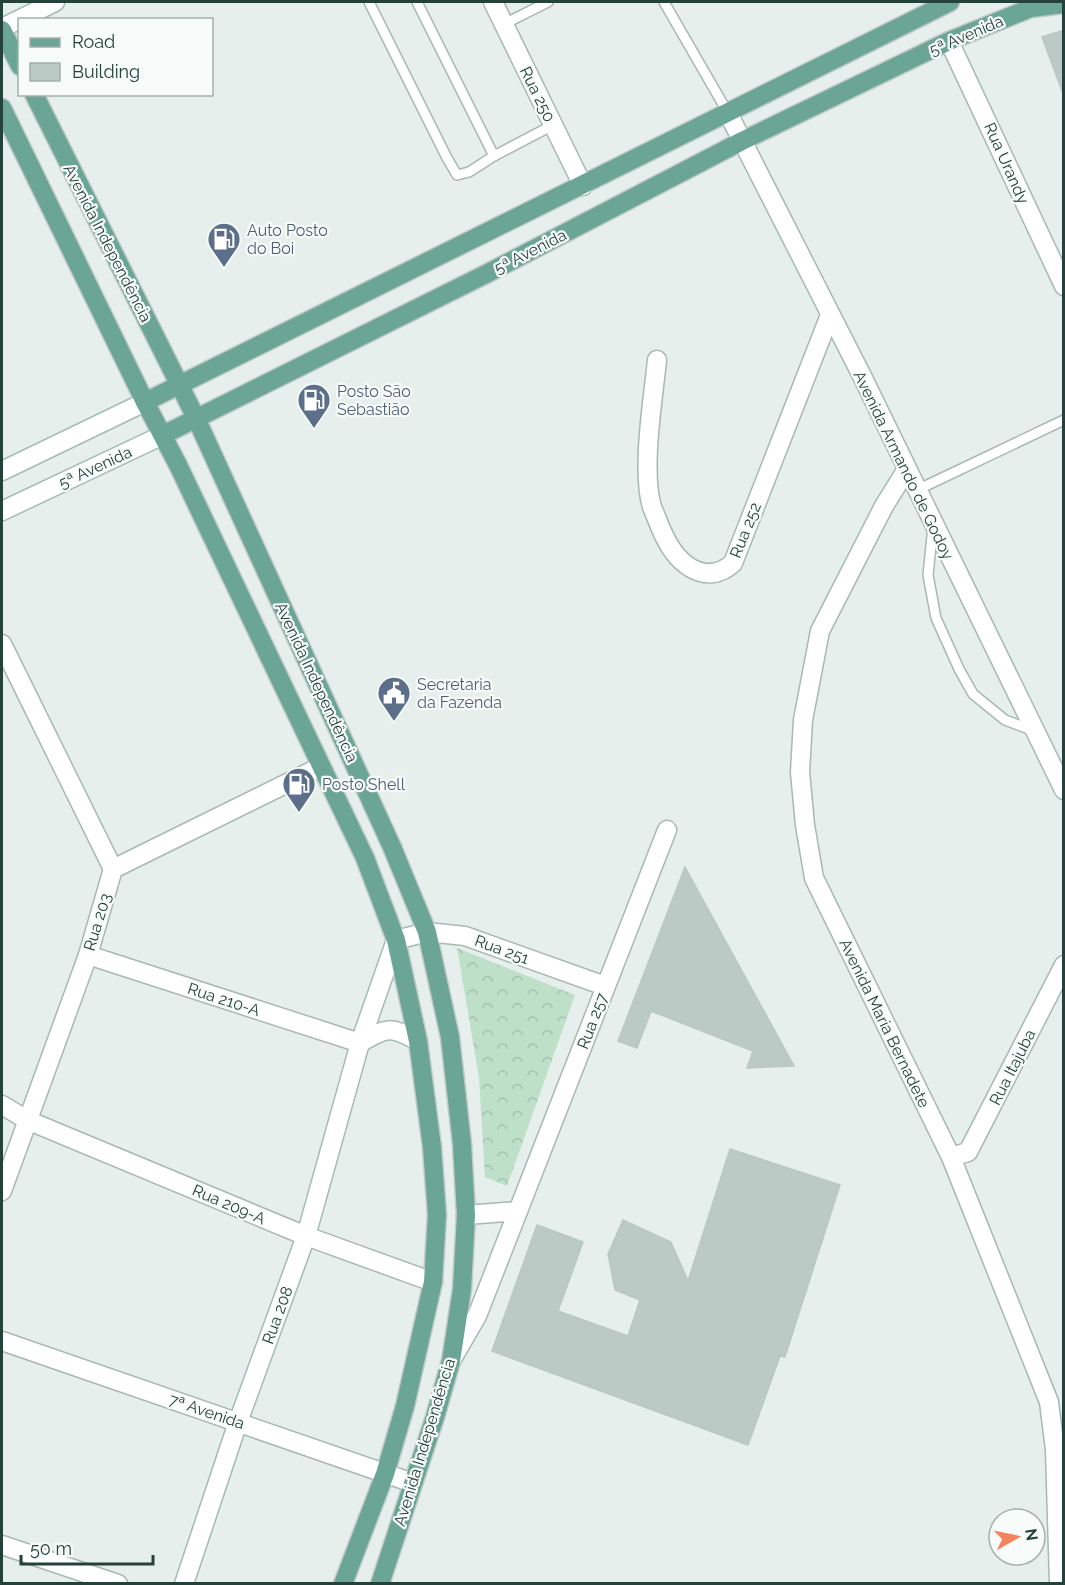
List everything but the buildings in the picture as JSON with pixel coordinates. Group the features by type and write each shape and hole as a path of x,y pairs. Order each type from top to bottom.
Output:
{"main road":[{"path":"145,402 950,2"},
{"name":"5ª Avenida","path":"163,435 486,274 742,141 949,41 1031,8 1064,4"},
{"path":"2,29 18,62"},
{"name":"Avenida Independência","path":"35,96 196,418 392,847 428,932 450,1037 462,1143 466,1215 462,1289 451,1361 380,1584"},
{"name":"Avenida Independência","path":"2,108 163,435 365,858 396,940 418,1041 432,1147 437,1215 433,1282 405,1406 385,1474 343,1584"},
{"path":"405,1406 435,1417"}],"street":[{"path":"24,18 55,2"},
{"name":"Rua 250","path":"493,2 583,186"},
{"path":"2,29 18,21"},
{"name":"Rua Urandy","path":"949,41 1064,286"},
{"name":"Avenida Armando de Godoy","path":"728,112 907,469 1064,790"},
{"name":"Rua 252","path":"657,360 647,469 652,506 665,538 679,560 694,570 709,574 723,572 733,563 830,315"},
{"path":"2,471 145,402"},
{"name":"5ª Avenida","path":"2,511 163,435"},
{"name":"Avenida Maria Bernadete","path":"907,469 884,506 820,631 803,720 800,772 814,878 951,1157 1049,1402 1059,1444 1059,1584"},
{"path":"2,644 113,869 320,767"},
{"name":"Rua 257","path":"451,1361 477,1316 667,830"},
{"name":"Rua 203","path":"2,1191 88,955 113,869"},
{"name":"Rua 251","path":"396,940 428,932 465,936 605,986"},
{"name":"Rua 208","path":"184,1584 238,1422 306,1236 360,1043 396,940"},
{"name":"Rua 210-A","path":"88,955 360,1043"},
{"name":"Rua Itajuba","path":"951,1157 968,1152 1064,966"},
{"path":"360,1043 382,1030 400,1032 418,1041"},
{"name":"Rua 209-A","path":"2,1105 27,1120 306,1236 433,1282"},
{"path":"466,1215 518,1211"},
{"name":"7ª Avenida","path":"2,1341 413,1483"},
{"path":"2,1545 118,1584"}],"lane":[{"path":"369,2 457,175 469,171 553,125"},
{"path":"417,2 494,156"},
{"path":"504,24 548,2"},
{"path":"664,2 728,112"},
{"path":"917,490 1064,420"},
{"path":"933,523 928,575 936,618 959,669 973,694 1005,720 1034,731"}],"green space":[{"path":"457,948 575,995 507,1186 485,1177 479,1078"}],"place":[{"name":"Auto Posto do Boi","path":"224,268"},
{"name":"Posto São Sebastião","path":"314,429"},
{"name":"Secretaria da Fazenda","path":"394,722"},
{"name":"Posto Shell","path":"299,813"}]}
